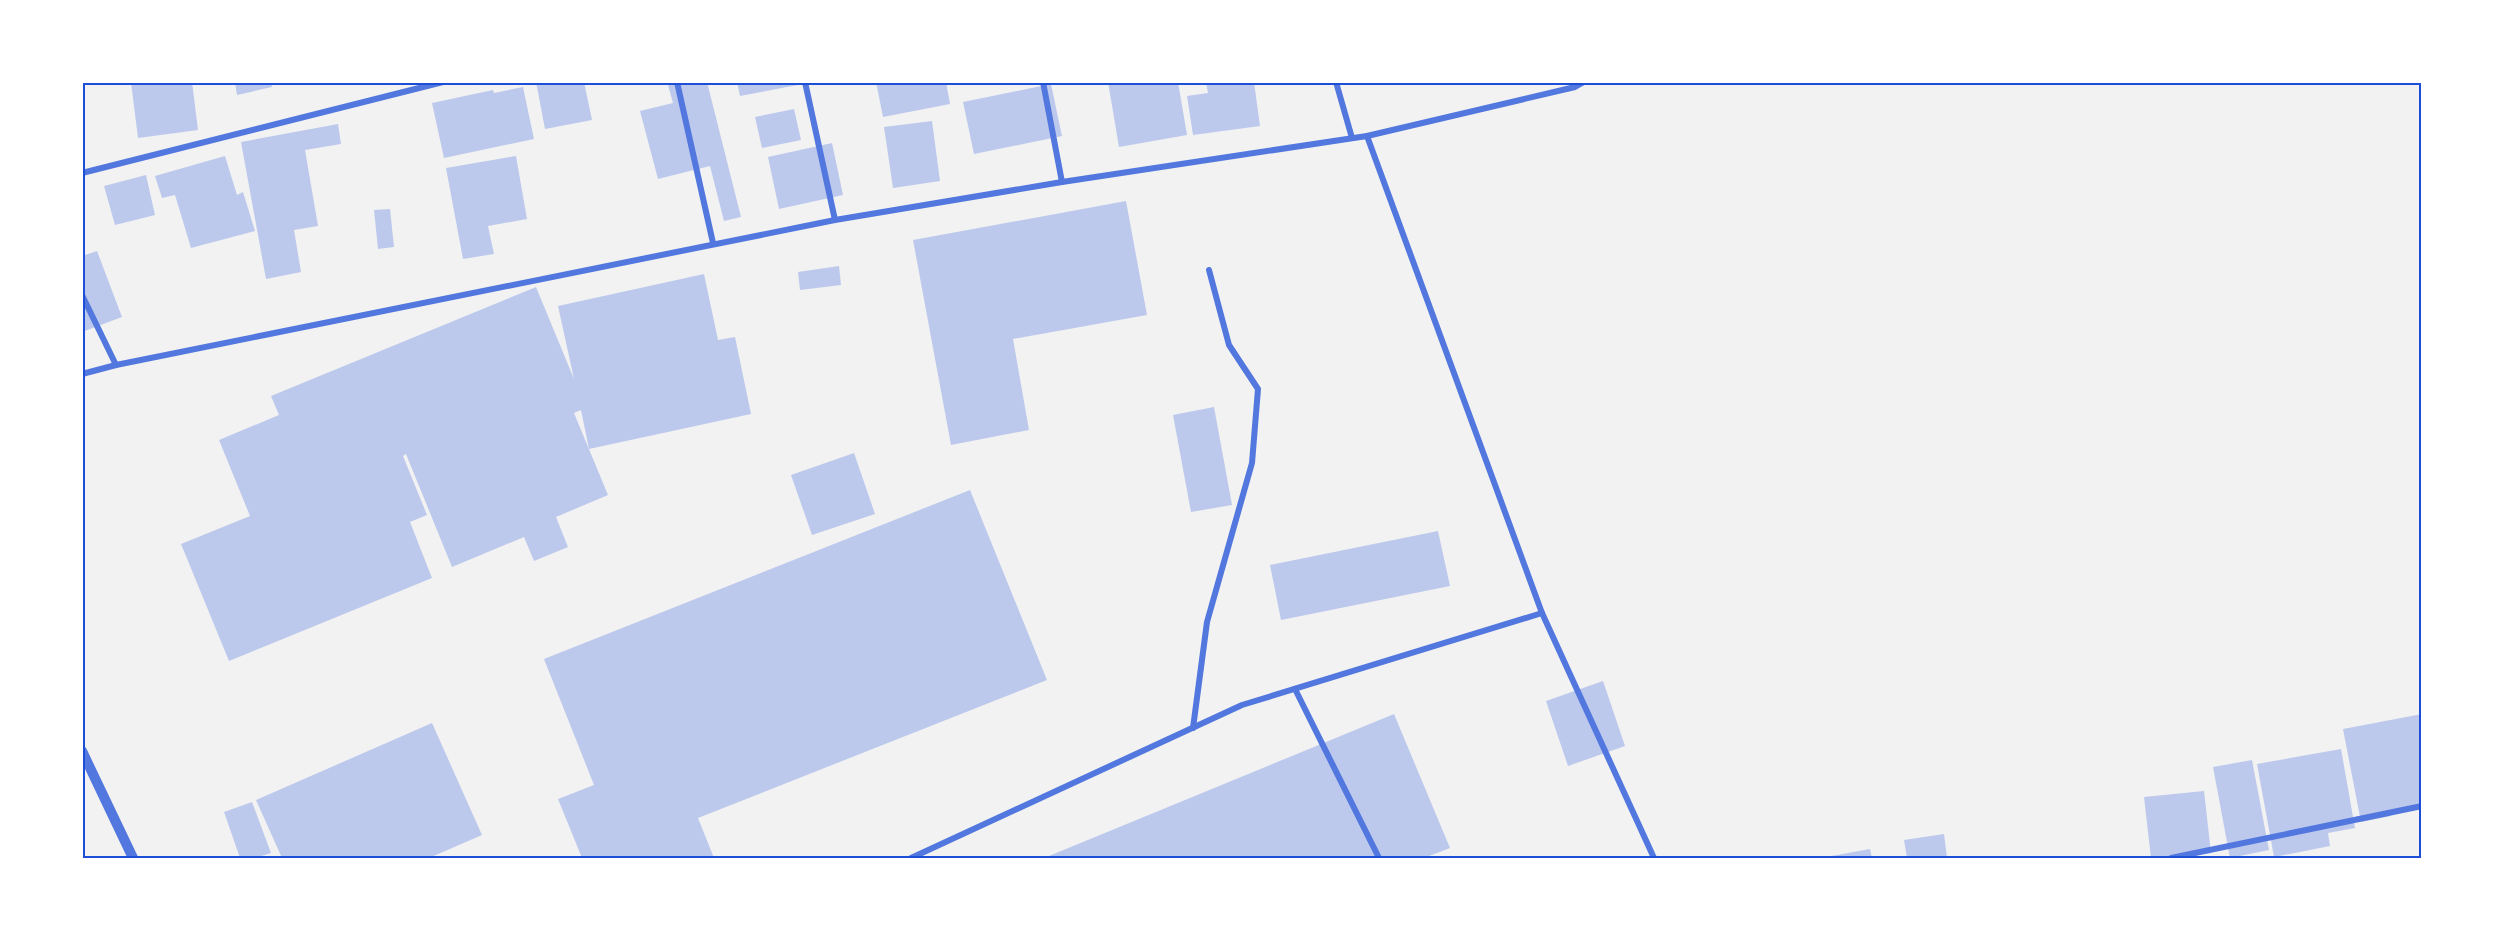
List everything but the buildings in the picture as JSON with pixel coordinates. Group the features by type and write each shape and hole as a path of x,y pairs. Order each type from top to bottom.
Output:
{"street":[{"path":"82,173 443,82"},
{"path":"677,82 713,243"},
{"path":"805,82 835,220"},
{"path":"1043,82 1062,182"},
{"path":"1336,82 1352,138"},
{"path":"82,374 116,365 835,220 1062,182 1367,136 1575,87 1584,82"},
{"path":"1367,136 1542,613 1654,858"},
{"path":"1193,728 1207,622 1252,463 1258,389 1229,345 1209,270"},
{"path":"82,295 116,365"},
{"path":"911,858 1242,705 1542,613"},
{"path":"1295,689 1379,858"},
{"path":"82,752 133,858"},
{"path":"2171,858 2421,806"}]}
